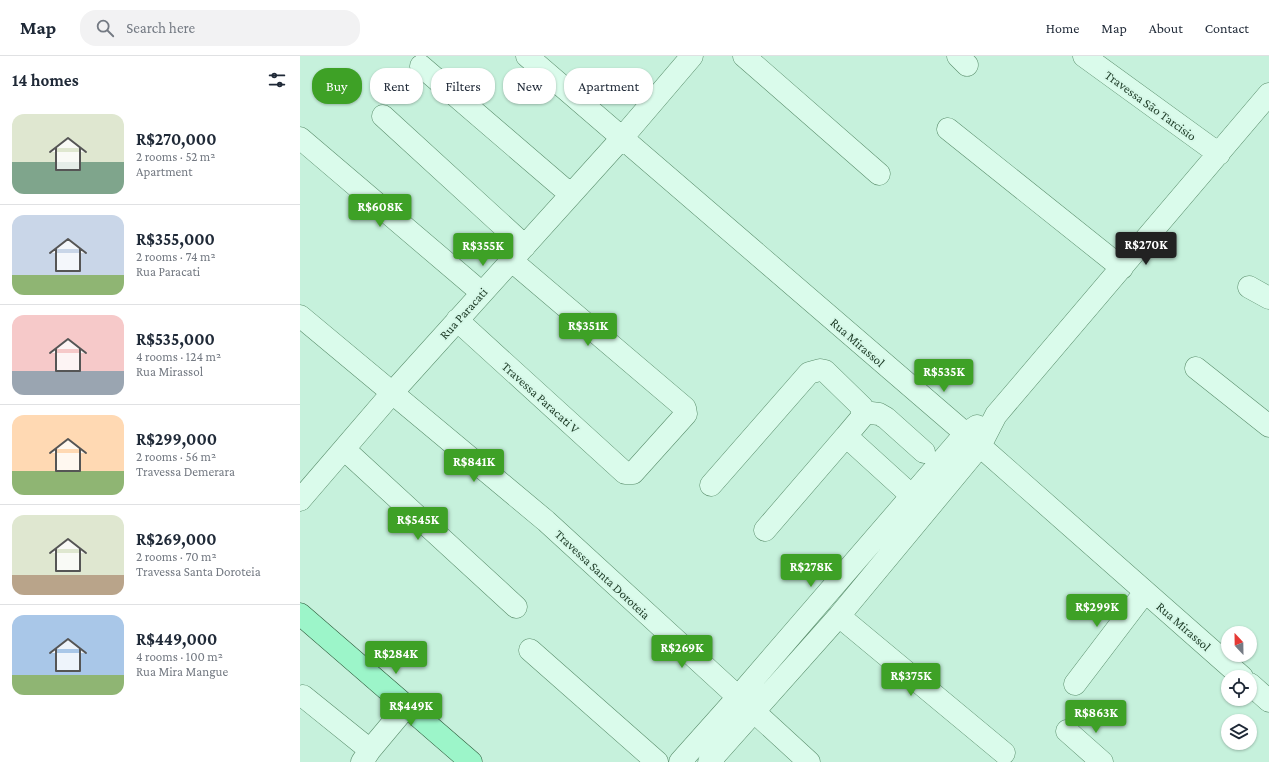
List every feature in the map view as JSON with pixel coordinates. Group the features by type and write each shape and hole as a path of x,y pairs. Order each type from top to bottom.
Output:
{"main road":[{"path":"300,614 471,762"}],"street":[{"name":"Rua Mirassol","path":"527,56 972,440 1234,670"},
{"name":"Rua Paracati","path":"300,500 344,449 385,387 457,320 622,138 692,56"},
{"path":"744,56 879,174"},
{"name":"Travessa São Tarcisio","path":"1084,56 1219,154"},
{"path":"421,66 570,194"},
{"path":"709,762 746,704 912,496 972,440 996,415 1269,94"},
{"path":"383,116 518,253"},
{"path":"948,129 1122,268"},
{"path":"300,138 482,292"},
{"name":"Travessa Paracati V","path":"457,320 625,474 633,473 686,414 685,408 518,253"},
{"path":"1248,286 1269,298"},
{"name":"Travessa Santa Doroteia","path":"300,316 546,521 809,762"},
{"path":"1196,368 1269,426"},
{"path":"711,485 809,373 815,370 825,371 859,402 863,412 862,417 765,530"},
{"path":"863,412 879,414 886,418 924,452"},
{"path":"846,436 912,496"},
{"path":"680,762 746,704 839,616 972,440"},
{"path":"344,449 516,607"},
{"path":"1075,684 1146,592"},
{"path":"839,616 1004,753"},
{"path":"530,650 657,762"},
{"path":"1257,690 1269,701"},
{"path":"303,696 366,756 406,707"},
{"path":"1067,731 1102,762"}]}
